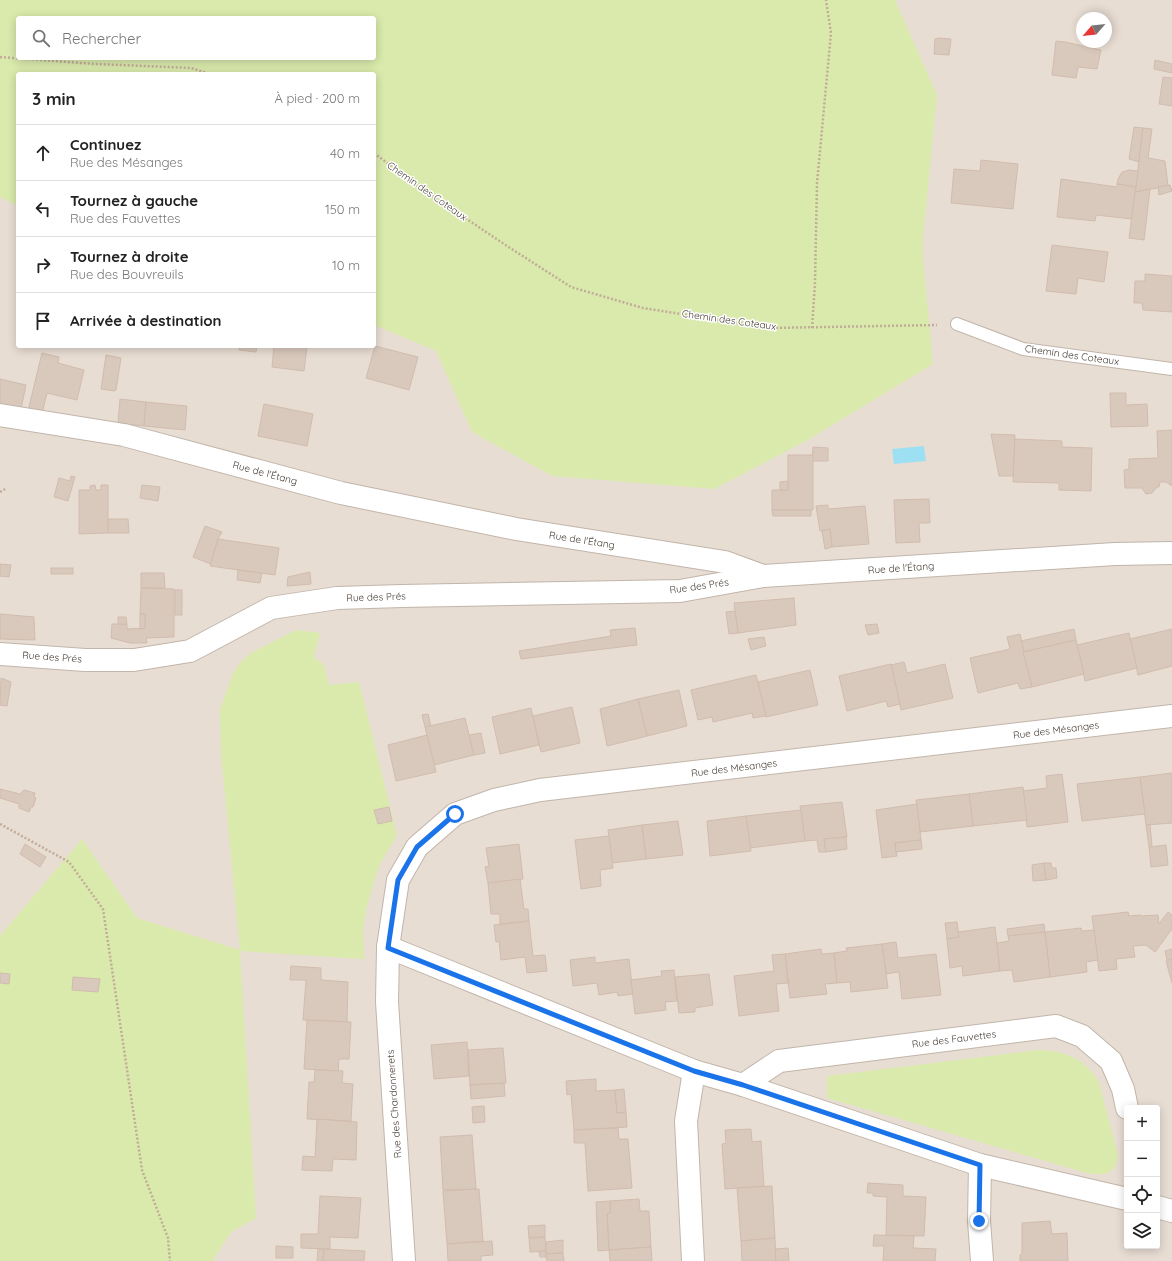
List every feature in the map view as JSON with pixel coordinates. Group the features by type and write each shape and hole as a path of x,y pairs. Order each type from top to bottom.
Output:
{"street":[{"name":"Rue de l'Étang","path":"0,415 124,435 341,493 516,530 725,562 763,576 1115,554 1172,553"},
{"name":"Rue des Prés","path":"0,654 85,660 134,660 190,651 271,608 337,598 680,591 763,576"},
{"name":"Rue des Mésanges","path":"388,948 398,880 417,847 455,814 494,800 540,790 1172,716"},
{"path":"388,948 694,1071 743,1085 980,1165 1124,1198"},
{"name":"Rue des Chardonnerets","path":"388,948 387,1002 404,1261"},
{"name":"Rue des Fauvettes","path":"743,1085 779,1061 1056,1026 1082,1036 1111,1061 1123,1089 1126,1105"},
{"path":"694,1071 686,1121 694,1261"},
{"path":"980,1165 979,1221 982,1261"},
{"path":"1160,1208 1172,1211"}],"lane":[{"name":"Chemin des Coteaux","path":"957,324 1023,349 1172,369"}],"path":[{"path":"812,328 815,283 817,183 831,33 826,0"},
{"path":"0,57 16,58"},
{"path":"41,60 191,68 204,72"},
{"name":"Chemin des Coteaux","path":"376,155 416,185 571,287 643,308 770,328 957,324"},
{"path":"0,492 7,488"},
{"path":"0,824 69,862 103,910 142,1170 168,1238 170,1261"}],"shaded area":[{"path":"0,0 1172,0 1172,1261 214,1261 231,1232 240,951 137,918 82,840 0,936"}],"green space":[{"path":"0,0 895,0 937,95 922,248 933,364 806,441 714,489 552,476 472,432 436,351 376,326 376,72 16,72 16,205 0,197"},
{"path":"296,630 320,633 314,657 324,665 329,685 359,682 397,835 379,866 367,906 363,928 364,959 240,951 256,1218 231,1232 214,1261 0,1261 0,936 82,839 137,918 240,950 221,753 220,710 233,673 240,663 251,653"},
{"path":"1038,1050 1057,1052 1073,1057 1087,1067 1099,1082 1118,1155 1115,1167 1108,1173 1087,1173 827,1098 827,1076"}],"water":[{"path":"924,446 926,461 894,464 892,449"}],"building":[{"path":"935,39 951,39 949,55 934,54"},
{"path":"1056,41 1076,44 1076,48 1092,48 1101,50 1097,69 1078,67 1076,78 1052,75"},
{"path":"1155,60 1172,64 1172,73 1154,69"},
{"path":"1163,77 1172,78 1172,106 1159,104"},
{"path":"1134,127 1143,128 1139,162 1129,159"},
{"path":"1143,128 1152,129 1148,158 1165,161 1168,186 1135,192"},
{"path":"981,160 1018,164 1013,209 951,203 954,169 980,171"},
{"path":"1129,170 1138,171 1136,187 1117,184 1122,172"},
{"path":"1061,179 1117,187 1117,184 1136,187 1132,219 1096,215 1095,221 1057,217"},
{"path":"1170,185 1172,191 1159,195 1158,187"},
{"path":"1150,189 1144,240 1129,238 1135,192"},
{"path":"1052,245 1108,252 1104,282 1078,278 1076,294 1046,291"},
{"path":"1145,274 1172,276 1172,312 1143,310 1142,303 1134,303 1135,281 1145,281"},
{"path":"376,346 418,357 409,390 366,378"},
{"path":"240,348 257,348 256,352 239,350"},
{"path":"274,348 307,348 304,371 272,367"},
{"path":"42,353 59,357 58,363 84,370 77,400 47,393 42,414 28,411"},
{"path":"106,355 121,358 116,390 114,391 101,389"},
{"path":"0,379 26,385 21,409 0,410"},
{"path":"1110,393 1126,393 1126,405 1147,404 1148,426 1111,427"},
{"path":"120,399 146,402 144,426 118,423"},
{"path":"146,402 187,406 185,430 144,426"},
{"path":"264,404 313,414 307,446 258,436"},
{"path":"1172,430 1172,486 1166,482 1160,482 1159,487 1157,487 1152,493 1146,494 1142,488 1125,488 1124,470 1129,469 1129,459 1158,458 1157,431"},
{"path":"991,434 1015,435 1013,476 999,476"},
{"path":"1015,439 1062,441 1062,447 1092,448 1091,491 1059,490 1059,483 1013,482"},
{"path":"813,447 828,448 828,461 812,461"},
{"path":"788,455 813,455 813,510 772,510 772,490 788,490"},
{"path":"71,476 75,477 68,501 54,497 59,478 70,481"},
{"path":"788,481 788,490 780,490 780,482"},
{"path":"95,485 96,490 101,490 101,485 108,485 108,533 79,534 79,490 90,490 90,486"},
{"path":"142,485 160,487 158,501 140,498"},
{"path":"929,499 930,523 919,523 920,542 896,543 894,500"},
{"path":"828,505 828,509 865,506 869,544 832,547 830,529 820,531 816,506"},
{"path":"772,510 811,510 811,516 773,516"},
{"path":"108,519 128,519 129,533 108,533"},
{"path":"205,526 222,532 218,539 211,564 193,557"},
{"path":"830,529 832,547 825,549 822,531"},
{"path":"218,539 279,548 275,575 210,566"},
{"path":"0,564 11,565 9,577 0,576"},
{"path":"51,568 73,568 73,574 51,574"},
{"path":"238,570 262,573 260,583 237,580"},
{"path":"310,572 311,584 287,586 288,577"},
{"path":"141,573 164,573 165,588 141,588"},
{"path":"141,588 174,589 174,637 146,638 147,643 130,643 111,638 112,624 127,624 127,629 145,628 145,614 140,614"},
{"path":"175,590 182,590 182,615 175,615"},
{"path":"794,598 796,625 738,633 734,603"},
{"path":"735,611 738,633 729,634 726,612"},
{"path":"0,614 34,617 35,640 0,639"},
{"path":"140,614 145,614 145,628 140,629"},
{"path":"118,617 126,617 127,624 118,624"},
{"path":"877,624 879,633 868,635 865,625"},
{"path":"635,628 637,645 521,659 519,651 611,636 610,630"},
{"path":"1074,629 1076,640 1023,652 1021,641"},
{"path":"1172,629 1172,666 1138,675 1130,639"},
{"path":"1129,633 1137,668 1085,681 1077,645"},
{"path":"1020,634 1032,687 1020,689 1018,683 978,693 970,658 1010,649 1007,637"},
{"path":"764,637 766,646 751,650 748,639"},
{"path":"1076,640 1084,674 1032,687 1023,652"},
{"path":"904,662 907,673 945,664 953,698 901,710 891,665"},
{"path":"891,664 900,704 888,707 886,701 847,711 839,676"},
{"path":"810,670 818,705 766,717 758,682"},
{"path":"756,675 766,716 753,718 752,713 713,722 712,717 698,720 691,690"},
{"path":"1,678 11,682 7,706 0,705"},
{"path":"679,690 687,726 647,736 638,699"},
{"path":"638,699 647,736 607,746 600,709"},
{"path":"572,707 580,743 541,752 533,716"},
{"path":"531,708 539,745 500,754 492,717"},
{"path":"428,714 431,726 425,727 422,715"},
{"path":"465,718 474,755 434,765 425,727"},
{"path":"481,733 485,753 474,755 469,735"},
{"path":"427,735 436,772 396,781 388,745"},
{"path":"1172,773 1172,823 1146,825 1140,777"},
{"path":"1062,774 1068,822 1027,827 1023,791 1047,788 1046,776"},
{"path":"1140,777 1145,814 1082,821 1077,784"},
{"path":"1023,787 1027,820 973,826 969,794"},
{"path":"0,789 20,794 24,790 35,793 34,797 36,798 33,807 31,807 29,812 19,808 19,804 0,798"},
{"path":"969,794 973,826 920,832 916,800"},
{"path":"842,802 847,837 824,839 826,852 819,852 817,840 805,841 800,806"},
{"path":"917,804 921,840 895,843 897,856 882,858 876,810"},
{"path":"389,807 392,821 378,824 374,810"},
{"path":"801,810 805,841 750,848 746,816"},
{"path":"746,816 751,851 710,856 707,821"},
{"path":"678,821 683,855 646,859 642,825"},
{"path":"642,825 646,859 612,863 608,830"},
{"path":"1146,825 1150,825 1152,846 1149,847"},
{"path":"609,836 613,868 600,870 601,886 581,889 575,840"},
{"path":"846,837 847,849 826,852 824,839"},
{"path":"921,840 922,849 896,852 895,843"},
{"path":"25,844 46,857 40,867 20,854"},
{"path":"519,844 523,879 488,883 485,867 489,866 486,848"},
{"path":"1166,845 1168,865 1151,867 1149,847"},
{"path":"1044,863 1046,880 1033,881 1032,865"},
{"path":"1044,863 1051,863 1052,868 1056,868 1057,878 1046,880"},
{"path":"520,879 524,909 528,909 529,921 500,924 500,914 491,914 488,883"},
{"path":"1128,912 1129,916 1158,915 1159,924 1168,912 1172,915 1172,929 1155,952 1146,945 1133,946 1135,957 1116,959 1117,969 1099,971 1092,916"},
{"path":"529,921 533,956 545,955 547,971 527,973 525,957 501,960 499,941 496,942 494,925"},
{"path":"957,922 959,937 947,939 945,923"},
{"path":"1044,924 1045,932 1008,936 1007,929"},
{"path":"995,927 1000,971 963,976 962,966 950,968 947,939 959,937 958,932"},
{"path":"1081,928 1082,931 1094,930 1098,960 1086,962 1087,972 1050,977 1045,932"},
{"path":"1045,932 1050,977 1014,982 1012,970 1000,971 997,943 1009,941 1008,936"},
{"path":"896,942 898,958 936,954 941,995 902,999 899,972 886,974 882,944"},
{"path":"882,944 888,988 851,992 850,982 837,983 834,953 847,951 846,948"},
{"path":"821,949 822,954 834,953 837,983 825,984 827,994 790,998 785,954"},
{"path":"1172,949 1172,959 1167,960 1165,951"},
{"path":"785,954 788,983 776,984 779,1011 739,1016 734,976 774,971 772,955"},
{"path":"595,957 595,963 629,959 633,994 618,996 617,992 599,995 597,983 573,986 570,960"},
{"path":"1172,959 1172,983 1166,961"},
{"path":"291,966 321,968 321,980 348,982 347,1022 303,1020 306,980 290,980"},
{"path":"674,970 677,1001 665,1002 666,1010 635,1014 631,980 662,976 661,971"},
{"path":"0,973 10,974 9,984 0,983"},
{"path":"709,974 713,1005 695,1008 695,1012 679,1013 675,977"},
{"path":"73,977 100,979 98,992 72,990"},
{"path":"307,1020 351,1022 349,1059 339,1059 338,1071 304,1069"},
{"path":"467,1042 469,1076 434,1079 431,1045"},
{"path":"503,1048 506,1083 470,1085 468,1050"},
{"path":"315,1070 343,1071 342,1083 353,1084 351,1121 307,1119 309,1082 314,1082"},
{"path":"596,1079 596,1091 615,1090 617,1113 626,1112 627,1127 574,1130 571,1094 567,1095 566,1081"},
{"path":"504,1083 505,1096 471,1099 470,1085"},
{"path":"624,1089 626,1112 617,1113 615,1090"},
{"path":"484,1106 485,1122 473,1123 472,1107"},
{"path":"317,1119 357,1122 356,1160 333,1159 332,1171 302,1170 303,1156 315,1157"},
{"path":"618,1128 619,1139 628,1139 632,1188 588,1191 585,1143 574,1143 574,1130"},
{"path":"751,1129 752,1142 761,1141 764,1186 725,1189 722,1144 726,1143 725,1130"},
{"path":"472,1135 476,1189 443,1190 440,1137"},
{"path":"868,1183 903,1185 903,1196 926,1197 924,1236 886,1235 887,1197 873,1196 873,1193 867,1193"},
{"path":"772,1186 775,1238 741,1241 737,1188"},
{"path":"479,1189 483,1241 447,1244 443,1191"},
{"path":"320,1196 361,1198 358,1238 330,1237 330,1249 301,1248 301,1234 318,1234"},
{"path":"639,1199 640,1211 649,1211 651,1247 609,1250 607,1214 610,1213 610,1201"},
{"path":"610,1201 610,1213 607,1214 609,1250 598,1251 596,1202"},
{"path":"1050,1221 1052,1234 1067,1233 1068,1261 1020,1261 1020,1255 1022,1254 1022,1223"},
{"path":"545,1225 545,1237 529,1238 528,1226"},
{"path":"874,1235 914,1236 913,1248 936,1249 935,1261 883,1261 884,1246 873,1246"},
{"path":"545,1237 546,1251 530,1252 529,1238"},
{"path":"775,1238 776,1261 742,1261 741,1241"},
{"path":"563,1240 563,1253 546,1254 546,1242"},
{"path":"492,1241 493,1255 481,1256 481,1261 448,1261 447,1244"},
{"path":"276,1246 293,1247 293,1258 276,1258"},
{"path":"651,1247 652,1261 610,1261 609,1250"},
{"path":"788,1248 789,1261 776,1261 775,1249"},
{"path":"318,1249 324,1249 323,1261 317,1261"},
{"path":"324,1249 365,1251 364,1261 323,1261"},
{"path":"539,1251 546,1251 546,1257 540,1257"},
{"path":"563,1253 564,1261 547,1261 546,1254"}],"route":[{"path":"455,814 417,847 398,880 388,948 694,1071 743,1085 980,1165 979,1221"}]}
